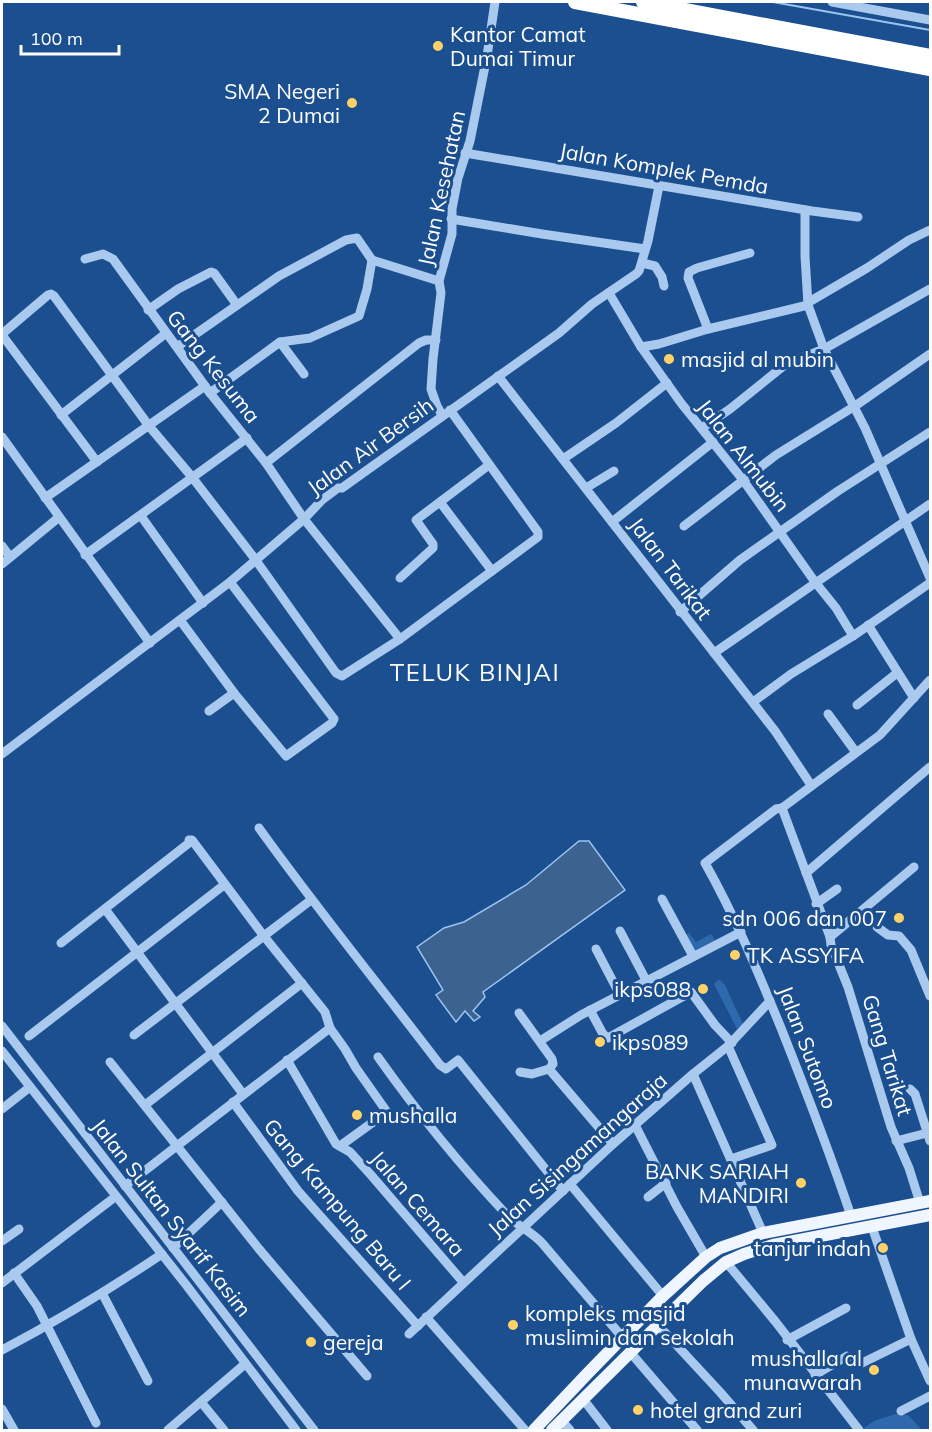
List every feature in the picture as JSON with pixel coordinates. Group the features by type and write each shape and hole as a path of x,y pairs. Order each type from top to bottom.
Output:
{"highway":[{"path":"575,2 930,56"},
{"path":"643,2 930,69"}],"main road":[{"path":"534,1431 663,1296 706,1257 732,1243 763,1233 925,1202"},
{"path":"552,1431 657,1325 726,1262 773,1245 930,1215"}],"street":[{"name":"Jalan Kesehatan","path":"492,571 539,535 517,501 489,465 446,413 436,406 431,389 441,293 439,281 452,234 459,171 470,141 495,2"},
{"path":"832,2 878,5 930,20"},
{"name":"Jalan Komplek Pemda","path":"465,153 805,210 858,216"},
{"path":"659,186 642,263 655,266 662,277 664,286"},
{"path":"753,702 791,674 853,636 930,580 855,405 824,348 809,303 804,256 805,210"},
{"path":"452,219 645,249"},
{"path":"641,346 660,344 708,328 809,303 909,240 930,230"},
{"path":"177,347 279,276 346,240 357,238 372,260 439,281"},
{"path":"708,328 688,278 689,272 750,253"},
{"name":"Gang Kesuma","path":"85,259 99,255 110,256 207,390 266,463 304,519 400,639"},
{"path":"45,498 149,426 280,342 310,338 358,316 367,289 372,260"},
{"name":"Jalan Air Bersih","path":"2,754 230,582 304,519 322,500 351,482 559,333 592,304 639,272 642,263"},
{"path":"148,310 178,289 211,272 237,305"},
{"path":"702,428 730,409 786,364 824,348 930,289"},
{"name":"Jalan Almubin","path":"609,293 641,346 743,480 836,608 853,636"},
{"path":"97,462 2,334 48,295 52,294 149,426 192,477 255,559 337,674 344,675 400,639 492,571 440,502"},
{"path":"61,415 165,333"},
{"path":"266,463 419,344 426,340 436,340"},
{"path":"280,342 304,374"},
{"path":"684,526 776,455 930,354"},
{"name":"Jalan Tarikat","path":"498,376 788,748 808,788"},
{"path":"563,459 616,423 668,383"},
{"path":"680,612 740,560 780,531 930,432"},
{"path":"85,555 247,438"},
{"path":"612,522 713,442"},
{"path":"3,444 150,643"},
{"path":"400,578 433,548 433,544 415,521 489,465"},
{"path":"586,488 614,471"},
{"path":"714,653 930,504"},
{"path":"141,516 203,603"},
{"path":"2,564 58,518"},
{"path":"2,546 10,557"},
{"path":"180,620 234,693 286,756 332,723 334,719 230,582"},
{"path":"868,625 914,698"},
{"path":"857,705 897,673"},
{"path":"782,808 879,735 930,680"},
{"path":"209,711 234,693"},
{"path":"828,714 855,751"},
{"path":"806,873 930,767"},
{"name":"Gang Tarikat","path":"782,808 848,987 896,1141 925,1202"},
{"name":"Jalan Sutomo","path":"782,808 776,809 705,863 741,932 770,1001 830,1154 851,1216"},
{"path":"259,828 311,900 444,1069 458,1060 496,1110 663,1296"},
{"path":"61,943 189,843 189,840 196,845 224,885 325,1012 330,1028 387,1112 340,1146"},
{"path":"830,937 914,867"},
{"path":"17,1045 224,885"},
{"path":"816,904 837,889"},
{"path":"662,899 693,956"},
{"path":"134,1035 311,900"},
{"path":"105,909 243,1094"},
{"path":"877,927 888,935 898,936 911,950 930,996"},
{"path":"620,931 647,982"},
{"path":"540,1041 590,1010 741,932"},
{"path":"596,949 620,995"},
{"path":"145,1105 302,982"},
{"path":"590,1010 603,1034 608,1038 691,992 730,1044 772,1145 731,1159"},
{"name":"Jalan Sisingamangaraja","path":"409,1334 613,1144 730,1044 770,1001"},
{"path":"519,1013 540,1041 553,1064 549,1069 532,1074 520,1072"},
{"name":"Jalan Sultan Syarif Kasim","path":"2,1026 314,1431"},
{"path":"125,1186 330,1028"},
{"name":"Jalan Sultan Syarif Kasim","path":"2,1051 162,1254 296,1431"},
{"path":"378,1057 406,1096 508,1216 532,1232 623,1338"},
{"name":"Jalan Cemara","path":"287,1060 336,1144 350,1152 463,1282"},
{"path":"110,1062 259,1249 368,1376"},
{"path":"549,1069 613,1144"},
{"path":"693,1074 763,1233"},
{"path":"2,1109 30,1088"},
{"path":"896,1141 929,1137 915,1094 909,1089"},
{"name":"Gang Kampung Baru I","path":"233,1102 298,1191 418,1326"},
{"path":"635,1125 677,1207 706,1257"},
{"path":"648,1197 666,1183"},
{"path":"2,1284 116,1197"},
{"path":"173,1248 222,1202"},
{"path":"872,1227 911,1339 930,1381"},
{"path":"2,1241 19,1229"},
{"path":"2,1350 122,1282 162,1254"},
{"path":"726,1262 860,1431"},
{"path":"14,1273 37,1306 96,1423"},
{"path":"102,1293 148,1381"},
{"path":"787,1340 846,1308"},
{"path":"426,1317 525,1431"},
{"path":"657,1325 753,1431"},
{"path":"815,1375 847,1356 860,1364 911,1339"},
{"path":"630,1352 697,1431"},
{"path":"168,1431 246,1364"},
{"path":"901,1411 930,1396"},
{"path":"583,1399 607,1431"},
{"path":"201,1402 224,1431"},
{"path":"2,1409 14,1431"},
{"path":"561,1420 570,1431"}],"shaded area":[{"path":"579,841 589,841 625,890 483,992 485,997 473,1011 480,1017 474,1021 465,1011 456,1022 436,995 443,990 417,947 444,928 464,922 526,885"},
{"path":"689,933 696,942 711,934 717,943 694,953 684,936"},
{"path":"719,979 725,985 743,1024 737,1029 714,984"},
{"path":"895,1414 908,1415 922,1430 866,1430 864,1428 874,1421"}],"waterway":[{"path":"773,2 930,30"}],"place":[{"name":"Kantor Camat Dumai Timur","path":"438,46"},
{"name":"SMA Negeri 2 Dumai","path":"352,103"},
{"name":"masjid al mubin","path":"669,359"},
{"name":"sdn 006 dan 007","path":"899,918"},
{"name":"TK ASSYIFA","path":"735,955"},
{"name":"ikps088","path":"703,989"},
{"name":"ikps089","path":"600,1042"},
{"name":"mushalla","path":"357,1115"},
{"name":"BANK SARIAH MANDIRI","path":"801,1183"},
{"name":"tanjur indah","path":"883,1248"},
{"name":"kompleks masjid muslimin dan sekolah","path":"513,1325"},
{"name":"gereja","path":"311,1342"},
{"name":"mushalla al munawarah","path":"874,1370"},
{"name":"hotel grand zuri","path":"638,1410"}],"district":[{"name":"TELUK BINJAI","path":"475,672"}]}
